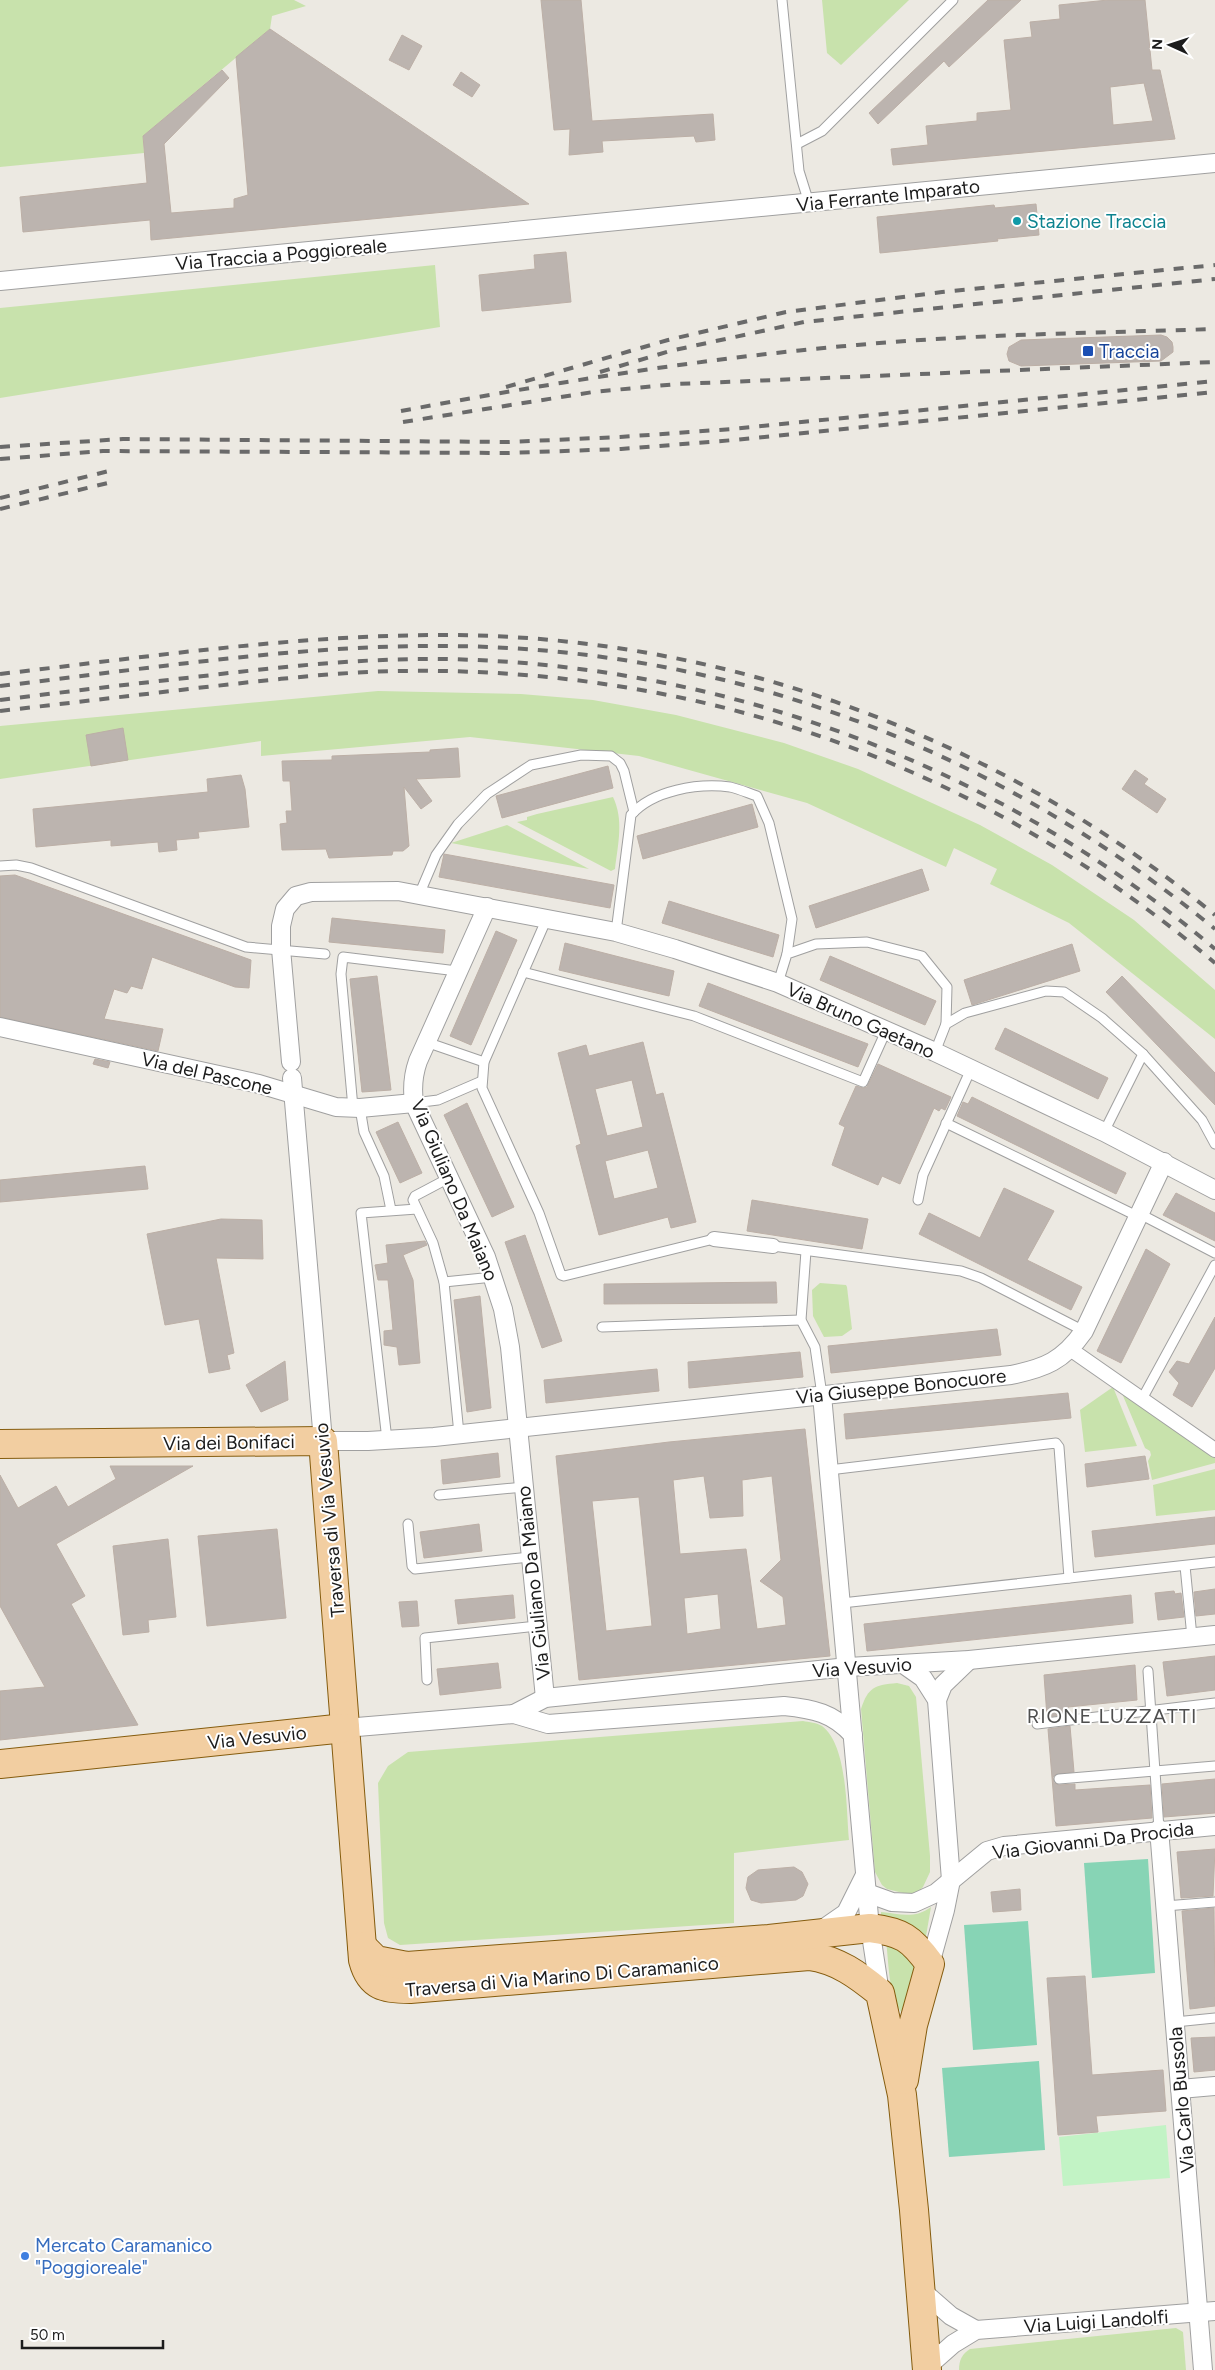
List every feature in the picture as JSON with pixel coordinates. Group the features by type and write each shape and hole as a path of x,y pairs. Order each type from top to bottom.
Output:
{"main road":[{"name":"Via dei Bonifaci","path":"0,1444 323,1441"},
{"name":"Traversa di Via Vesuvio","path":"323,1441 362,1946"},
{"name":"Via Vesuvio","path":"0,1764 345,1728"},
{"name":"Traversa di Via Marino Di Caramanico","path":"362,1946 376,1960 407,1966 769,1939 870,1928 886,1930 908,1938 916,1945 930,1964"},
{"name":"Traversa di Via Marino Di Caramanico","path":"362,1946 366,1973 374,1982 394,1989 809,1956 821,1958 848,1968 880,1993"},
{"path":"902,2095 913,2025 930,1964"},
{"path":"880,1993 902,2095 914,2210 927,2369"}],"street":[{"name":"Via Ferrante Imparato","path":"562,227 1215,163"},
{"name":"Via Traccia a Poggioreale","path":"0,281 562,227"},
{"path":"292,1078 281,948 285,909 296,896 311,892 379,890 487,907"},
{"name":"Via Bruno Gaetano","path":"487,907 616,932 675,949 778,983 971,1069 1104,1132 1215,1190"},
{"name":"Via Giuliano Da Maiano","path":"487,907 457,971 414,1073 414,1103 493,1277 503,1308 510,1347 545,1698"},
{"name":"Via del Pascone","path":"0,1027 259,1084 292,1078 336,1107 356,1108 414,1103"},
{"name":"Traversa di Via Vesuvio","path":"292,1078 323,1441"},
{"name":"Via Giuseppe Bonocuore","path":"518,1428 1011,1375 1036,1369 1057,1360 1070,1349 1084,1331 1164,1162"},
{"path":"714,1239 773,1246"},
{"path":"1070,1349 1215,1450"},
{"path":"822,1395 870,1928 880,1993"},
{"name":"Via dei Bonifaci","path":"323,1441 387,1440 518,1428"},
{"name":"Via Vesuvio","path":"514,1714 545,1698 848,1667 969,1660 1215,1635"},
{"path":"930,1964 951,1880 937,1700 943,1685 969,1660"},
{"path":"903,1664 922,1678 937,1700"},
{"name":"Via Vesuvio","path":"345,1728 514,1714 548,1724 784,1706 822,1713 840,1721 853,1735"},
{"name":"Via Giovanni Da Procida","path":"867,1893 892,1902 914,1903 931,1896 986,1851 1004,1846 1159,1829 1215,1826"},
{"name":"Via Carlo Bussola","path":"1159,1829 1180,2089 1207,2312 1204,2370"},
{"name":"Traversa di Via Marino Di Caramanico","path":"815,1934 846,1913 866,1875"},
{"path":"1180,2089 1215,2086"},
{"path":"920,2289 951,2316 976,2330"},
{"name":"Via Luigi Landolfi","path":"927,2369 953,2344 976,2330 1207,2312"}],"lane":[{"path":"782,0 799,171 809,203"},
{"path":"797,144 822,131 953,0"},
{"path":"419,895 436,855 458,824 487,794 531,765 581,755 611,756 620,763 624,771 634,812"},
{"path":"616,932 631,815 644,802 670,793 700,786 731,787 756,796 769,823 792,919 788,954 778,983"},
{"path":"0,866 16,865 31,868 246,947 281,948 325,954"},
{"path":"547,918 484,1062 482,1081 483,1094 539,1213 562,1276 714,1239"},
{"path":"788,954 816,944 867,942 922,956 948,987 946,1024 935,1052"},
{"path":"391,1210 384,1176 364,1132 356,1108 341,974 343,956 457,971"},
{"path":"524,972 677,1010 863,1082 886,1031"},
{"path":"946,1024 965,1013 1001,1003 1046,991 1064,992 1102,1018 1143,1054 1202,1120 1215,1144"},
{"path":"426,1042 484,1062"},
{"path":"1104,1132 1143,1054"},
{"path":"918,1200 922,1175 971,1069"},
{"path":"414,1103 441,1099 482,1081"},
{"path":"946,1123 1215,1253"},
{"path":"449,1178 415,1196 413,1200 430,1233 444,1282 458,1434"},
{"path":"387,1440 361,1213 417,1209"},
{"path":"773,1246 961,1271 981,1278 1084,1331"},
{"path":"806,1251 801,1320 815,1347 822,1395"},
{"path":"1142,1399 1215,1265"},
{"path":"444,1282 493,1277"},
{"path":"602,1327 801,1320"},
{"path":"829,1470 1056,1443 1059,1447 1070,1578"},
{"path":"439,1495 524,1487"},
{"path":"408,1524 412,1566 415,1569 530,1557"},
{"path":"842,1603 1215,1562"},
{"path":"1185,1566 1192,1637"},
{"path":"427,1680 425,1638 538,1626"},
{"path":"1148,1671 1159,1829"},
{"path":"1037,1724 1215,1703"},
{"path":"1059,1779 1215,1766"},
{"path":"1165,1906 1215,1902"},
{"path":"1175,2022 1215,2018"}],"green space":[{"path":"0,0 294,0 306,6 272,16 270,29 143,136 144,153 0,167"},
{"path":"822,0 909,0 841,65 827,53"},
{"path":"435,265 440,327 0,398 0,308"},
{"path":"378,691 521,694 593,700 676,715 784,743 858,769 980,825 1052,865 1134,920 1215,990 1215,1039 1069,923 990,884 997,869 954,848 946,867 807,803 639,756 470,737 261,756 261,741 0,779 0,726"},
{"path":"613,797 618,814 619,841 615,869 611,871 517,822 527,820 527,817 537,814"},
{"path":"507,825 589,869 451,843"},
{"path":"820,1283 846,1285 847,1287 852,1329 842,1336 824,1337 813,1316 812,1290"},
{"path":"1113,1387 1137,1446 1085,1452 1080,1410"},
{"path":"1121,1391 1215,1455 1215,1463 1152,1480 1148,1461 1151,1455 1150,1451 1145,1448"},
{"path":"1215,1469 1215,1510 1156,1516 1153,1485"},
{"path":"897,1683 909,1686 916,1697 930,1856 930,1872 923,1887 917,1893 907,1894 887,1889 882,1885 875,1872 861,1709 866,1696 873,1688"},
{"path":"803,1721 822,1726 831,1735 837,1748 844,1779 849,1840 734,1853 734,1923 400,1945 388,1938 384,1923 378,1783 388,1766 408,1752"},
{"path":"1148,1859 1155,1973 1092,1978 1084,1863"},
{"path":"931,1907 925,1942 881,1920 881,1912 913,1914 925,1911"},
{"path":"1028,1921 1037,2045 973,2050 964,1925"},
{"path":"886,1941 892,1942 916,1967 915,1977 901,2012 891,1987"},
{"path":"1039,2061 1045,2150 949,2157 942,2068"},
{"path":"1166,2125 1170,2178 1063,2186 1059,2137"},
{"path":"1176,2328 1183,2332 1186,2370 959,2370 962,2358 970,2349"}],"building":[{"path":"541,0 581,0 592,121 713,114 715,140 696,142 694,136 602,141 603,152 569,155 570,129 554,130"},
{"path":"988,0 1021,0 949,67 944,61 878,124 869,113"},
{"path":"1108,0 1145,0 1152,70 1160,70 1175,139 893,165 891,149 928,145 926,126 977,121 977,113 1011,110 1004,40 1032,37 1030,22 1060,19 1059,5","holes":["1144,83 1153,121 1113,125 1110,87"]},
{"path":"270,29 529,204 151,240 150,220 23,232 20,197 147,183 143,136 222,70 229,78 164,144 171,213 234,208 234,199 248,195 236,57"},
{"path":"402,35 422,46 409,70 389,60"},
{"path":"461,72 480,85 472,97 453,85"},
{"path":"1036,204 1039,235 880,253 877,217 994,205 995,208"},
{"path":"566,252 571,302 482,311 479,275 535,269 534,255"},
{"path":"1161,335 1167,337 1172,342 1173,352 1161,361 1021,366 1009,361 1007,354 1009,347 1021,340"},
{"path":"123,728 128,760 91,766 86,735"},
{"path":"458,748 460,777 416,779 432,801 421,809 404,787 409,846 403,851 393,851 392,855 329,858 326,849 282,850 280,824 287,823 286,811 292,811 290,781 283,781 282,761 332,760 332,756 430,752 430,750"},
{"path":"608,766 613,788 502,818 496,796"},
{"path":"1135,770 1148,779 1144,784 1166,799 1157,813 1122,789"},
{"path":"241,775 245,789 249,827 198,832 199,838 176,840 177,850 159,852 158,842 111,846 111,840 36,847 33,809 208,792 207,779"},
{"path":"752,804 758,827 643,859 637,836"},
{"path":"444,854 614,885 610,908 439,877"},
{"path":"922,869 929,890 816,928 809,906"},
{"path":"15,875 251,960 249,988 235,987 152,957 142,989 131,986 127,993 114,989 104,1019 163,1029 158,1051 0,1017 0,876"},
{"path":"669,901 779,935 773,957 662,923"},
{"path":"332,918 445,930 443,953 329,942"},
{"path":"496,931 517,940 471,1045 450,1036"},
{"path":"565,943 674,971 669,996 559,970"},
{"path":"1072,944 1080,971 972,1005 964,980"},
{"path":"830,956 936,1001 925,1025 820,980"},
{"path":"377,976 391,1090 362,1092 350,979"},
{"path":"1122,976 1215,1073 1215,1105 1106,992"},
{"path":"708,983 868,1044 858,1067 699,1006"},
{"path":"1005,1028 1108,1078 1098,1099 995,1049"},
{"path":"643,1042 656,1095 663,1093 696,1222 671,1228 668,1217 599,1235 576,1146 581,1144 558,1053 586,1045 589,1056","holes":["632,1080 643,1127 607,1136 595,1089","648,1150 658,1188 614,1199 605,1161"]},
{"path":"95,1059 110,1062 108,1068 93,1064"},
{"path":"878,1064 951,1097 945,1110 941,1108 939,1111 934,1108 900,1184 882,1176 878,1185 832,1165 845,1127 839,1124 856,1086 867,1087"},
{"path":"972,1097 1126,1173 1116,1194 957,1116 963,1102 968,1104"},
{"path":"467,1103 514,1207 492,1217 444,1115"},
{"path":"398,1122 422,1173 400,1183 376,1132"},
{"path":"145,1166 148,1189 0,1202 0,1180"},
{"path":"1004,1188 1054,1211 1027,1260 1082,1287 1071,1310 919,1234 929,1213 980,1238"},
{"path":"1176,1193 1215,1213 1215,1241 1163,1215"},
{"path":"752,1200 868,1219 862,1249 747,1231"},
{"path":"221,1219 262,1220 263,1259 216,1258 234,1353 227,1355 230,1369 209,1373 199,1319 165,1325 147,1234"},
{"path":"525,1235 562,1341 542,1348 505,1242"},
{"path":"425,1241 427,1245 403,1255 413,1280 420,1363 399,1365 397,1347 384,1345 384,1331 393,1330 388,1280 378,1280 375,1265 388,1263 386,1245"},
{"path":"1146,1249 1170,1264 1121,1363 1097,1351"},
{"path":"776,1282 777,1303 604,1304 604,1284"},
{"path":"480,1296 491,1408 467,1412 454,1300"},
{"path":"1215,1317 1215,1368 1192,1407 1173,1395 1179,1383 1169,1372 1177,1361 1189,1364"},
{"path":"997,1329 1001,1355 831,1373 828,1346"},
{"path":"800,1352 803,1377 689,1388 688,1362"},
{"path":"285,1361 288,1400 261,1412 246,1385"},
{"path":"657,1369 659,1391 546,1403 544,1380"},
{"path":"1068,1393 1071,1418 846,1439 844,1414"},
{"path":"805,1429 830,1656 579,1680 556,1456 669,1442","holes":["704,1476 710,1518 743,1516 742,1480 772,1476 781,1560 760,1581 783,1597 786,1625 757,1629 746,1549 680,1554 673,1480","639,1497 652,1626 606,1631 592,1501","718,1594 721,1629 687,1634 684,1598"]},
{"path":"498,1453 500,1477 443,1484 441,1460"},
{"path":"1145,1456 1149,1479 1087,1487 1085,1464"},
{"path":"110,1466 193,1466 56,1544 85,1596 71,1604 138,1725 0,1740 0,1691 45,1687 0,1606 0,1475 18,1508 56,1486 68,1507 116,1479"},
{"path":"1215,1517 1215,1544 1095,1557 1092,1531"},
{"path":"479,1524 482,1551 424,1558 420,1532"},
{"path":"277,1529 286,1618 207,1626 198,1536"},
{"path":"168,1539 176,1617 148,1620 149,1632 123,1635 113,1546"},
{"path":"1215,1589 1215,1614 1196,1616 1194,1592"},
{"path":"1174,1591 1175,1594 1181,1593 1184,1617 1158,1620 1155,1593"},
{"path":"513,1595 515,1618 458,1624 455,1600"},
{"path":"1131,1595 1133,1623 867,1651 864,1624"},
{"path":"417,1601 419,1626 402,1627 399,1602"},
{"path":"1215,1656 1215,1690 1167,1696 1163,1662"},
{"path":"498,1663 501,1688 440,1695 437,1669"},
{"path":"1135,1665 1137,1700 1068,1707 1069,1714 1047,1717 1044,1675"},
{"path":"1070,1726 1074,1772 1056,1774 1053,1777 1054,1783 1059,1785 1075,1784 1075,1790 1150,1785 1152,1818 1056,1826 1048,1729"},
{"path":"1215,1779 1215,1813 1164,1817 1162,1784"},
{"path":"1215,1849 1213,1896 1181,1898 1177,1852"},
{"path":"794,1867 802,1872 808,1884 803,1896 796,1900 761,1903 751,1900 746,1888 748,1877 758,1870"},
{"path":"1020,1889 1021,1910 993,1912 991,1892"},
{"path":"1214,1908 1215,2006 1190,2009 1182,1911"},
{"path":"1085,1976 1092,2075 1163,2070 1166,2111 1096,2116 1098,2132 1058,2135 1047,1978"},
{"path":"1215,2037 1215,2070 1194,2072 1191,2038"}],"railway":[{"path":"506,387 668,340 786,312 942,292 1215,265"},
{"path":"600,372 670,351 804,322 1215,279"},
{"path":"401,411 628,372 800,350 946,338 1215,329"},
{"path":"403,422 593,392 677,384 1215,362"},
{"path":"0,447 123,439 508,442 620,437 732,429 1215,381"},
{"path":"0,459 103,451 507,453 621,449 734,440 1215,392"},
{"path":"0,498 113,470"},
{"path":"0,509 116,481"},
{"path":"0,674 221,648 388,636 443,635 548,640 652,654 754,677 853,708 950,748 1042,796 1131,852 1215,915"},
{"path":"0,686 221,659 332,649 388,647 443,646 550,651 654,665 756,688 854,720 949,760 1041,809 1130,865 1215,929"},
{"path":"0,700 328,663 415,659 549,665 653,681 755,705 855,737 951,778 1043,827 1132,884 1215,949"},
{"path":"0,711 278,679 399,671 512,674 623,687 730,709 834,741 935,783 1032,834 1126,894 1215,963"}],"place":[{"name":"Stazione Traccia","path":"1017,221"},
{"name":"Traccia","path":"1088,351"},
{"name":"Mercato Caramanico \"Poggioreale\"","path":"25,2256"}],"district":[{"name":"RIONE LUZZATTI","path":"1112,1716"}]}
